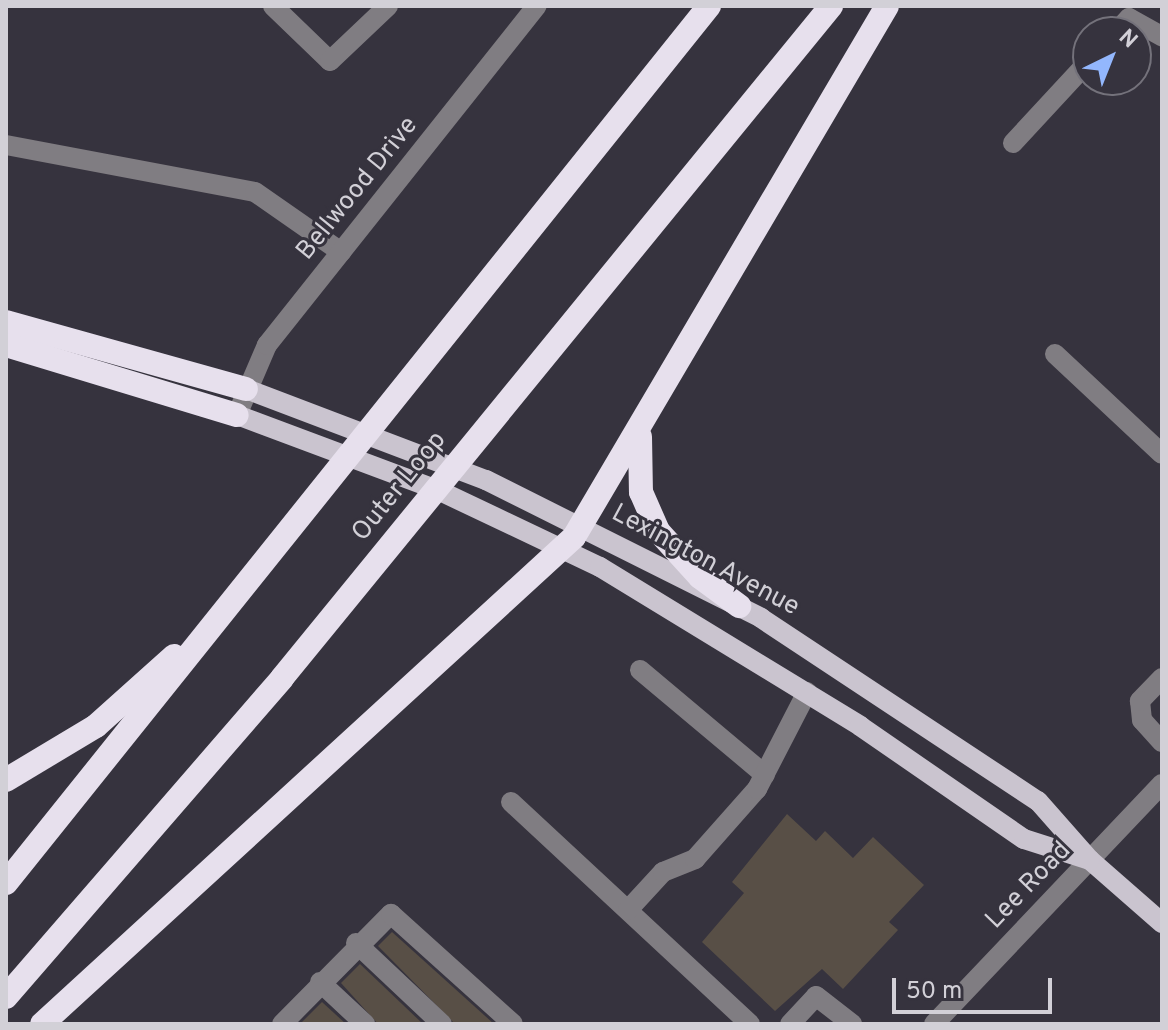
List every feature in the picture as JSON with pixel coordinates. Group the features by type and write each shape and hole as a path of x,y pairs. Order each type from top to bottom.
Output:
{"highway":[{"path":"6,883 709,6"},
{"name":"Outer Loop","path":"6,997 405,524 831,6"},
{"path":"42,1024 564,548 583,525 887,6"},
{"path":"6,322 246,389"},
{"path":"6,345 237,415"},
{"path":"646,418 637,462 648,512 681,559 739,606"},
{"path":"6,780 96,726 250,582"}],"main road":[{"name":"Lexington Avenue","path":"246,389 411,448 583,525 739,606 1009,779 1059,820 1090,860 1162,923"},
{"name":"Lexington Avenue","path":"237,415 401,475 564,548 807,692 1024,839 1090,860"}],"street":[{"path":"273,6 330,61 388,6"},
{"name":"Bellwood Drive","path":"237,415 267,345 537,6"},
{"path":"1013,143 1072,79"},
{"path":"6,145 255,192 341,252"},
{"path":"1055,354 1162,454"},
{"path":"640,670 765,775"},
{"path":"1162,678 1140,701 1142,720 1162,742"},
{"path":"628,910 663,872 695,859 765,775 807,692"},
{"name":"Lee Road","path":"934,1024 1162,784"},
{"path":"511,802 750,1024"},
{"path":"284,1023 380,916 401,918 513,1024"},
{"path":"356,943 442,1024"},
{"path":"320,982 365,1024"},
{"path":"790,1024 816,996 852,1024"}],"building":[{"path":"787,814 816,841 825,831 853,858 873,837 924,885 889,922 898,930 843,989 822,969 775,1011 702,942 744,893 732,882"},
{"path":"392,932 494,1024 455,1024 378,946"},
{"path":"360,964 423,1024 378,1024 341,983"},
{"path":"322,1002 346,1024 300,1024"}]}
